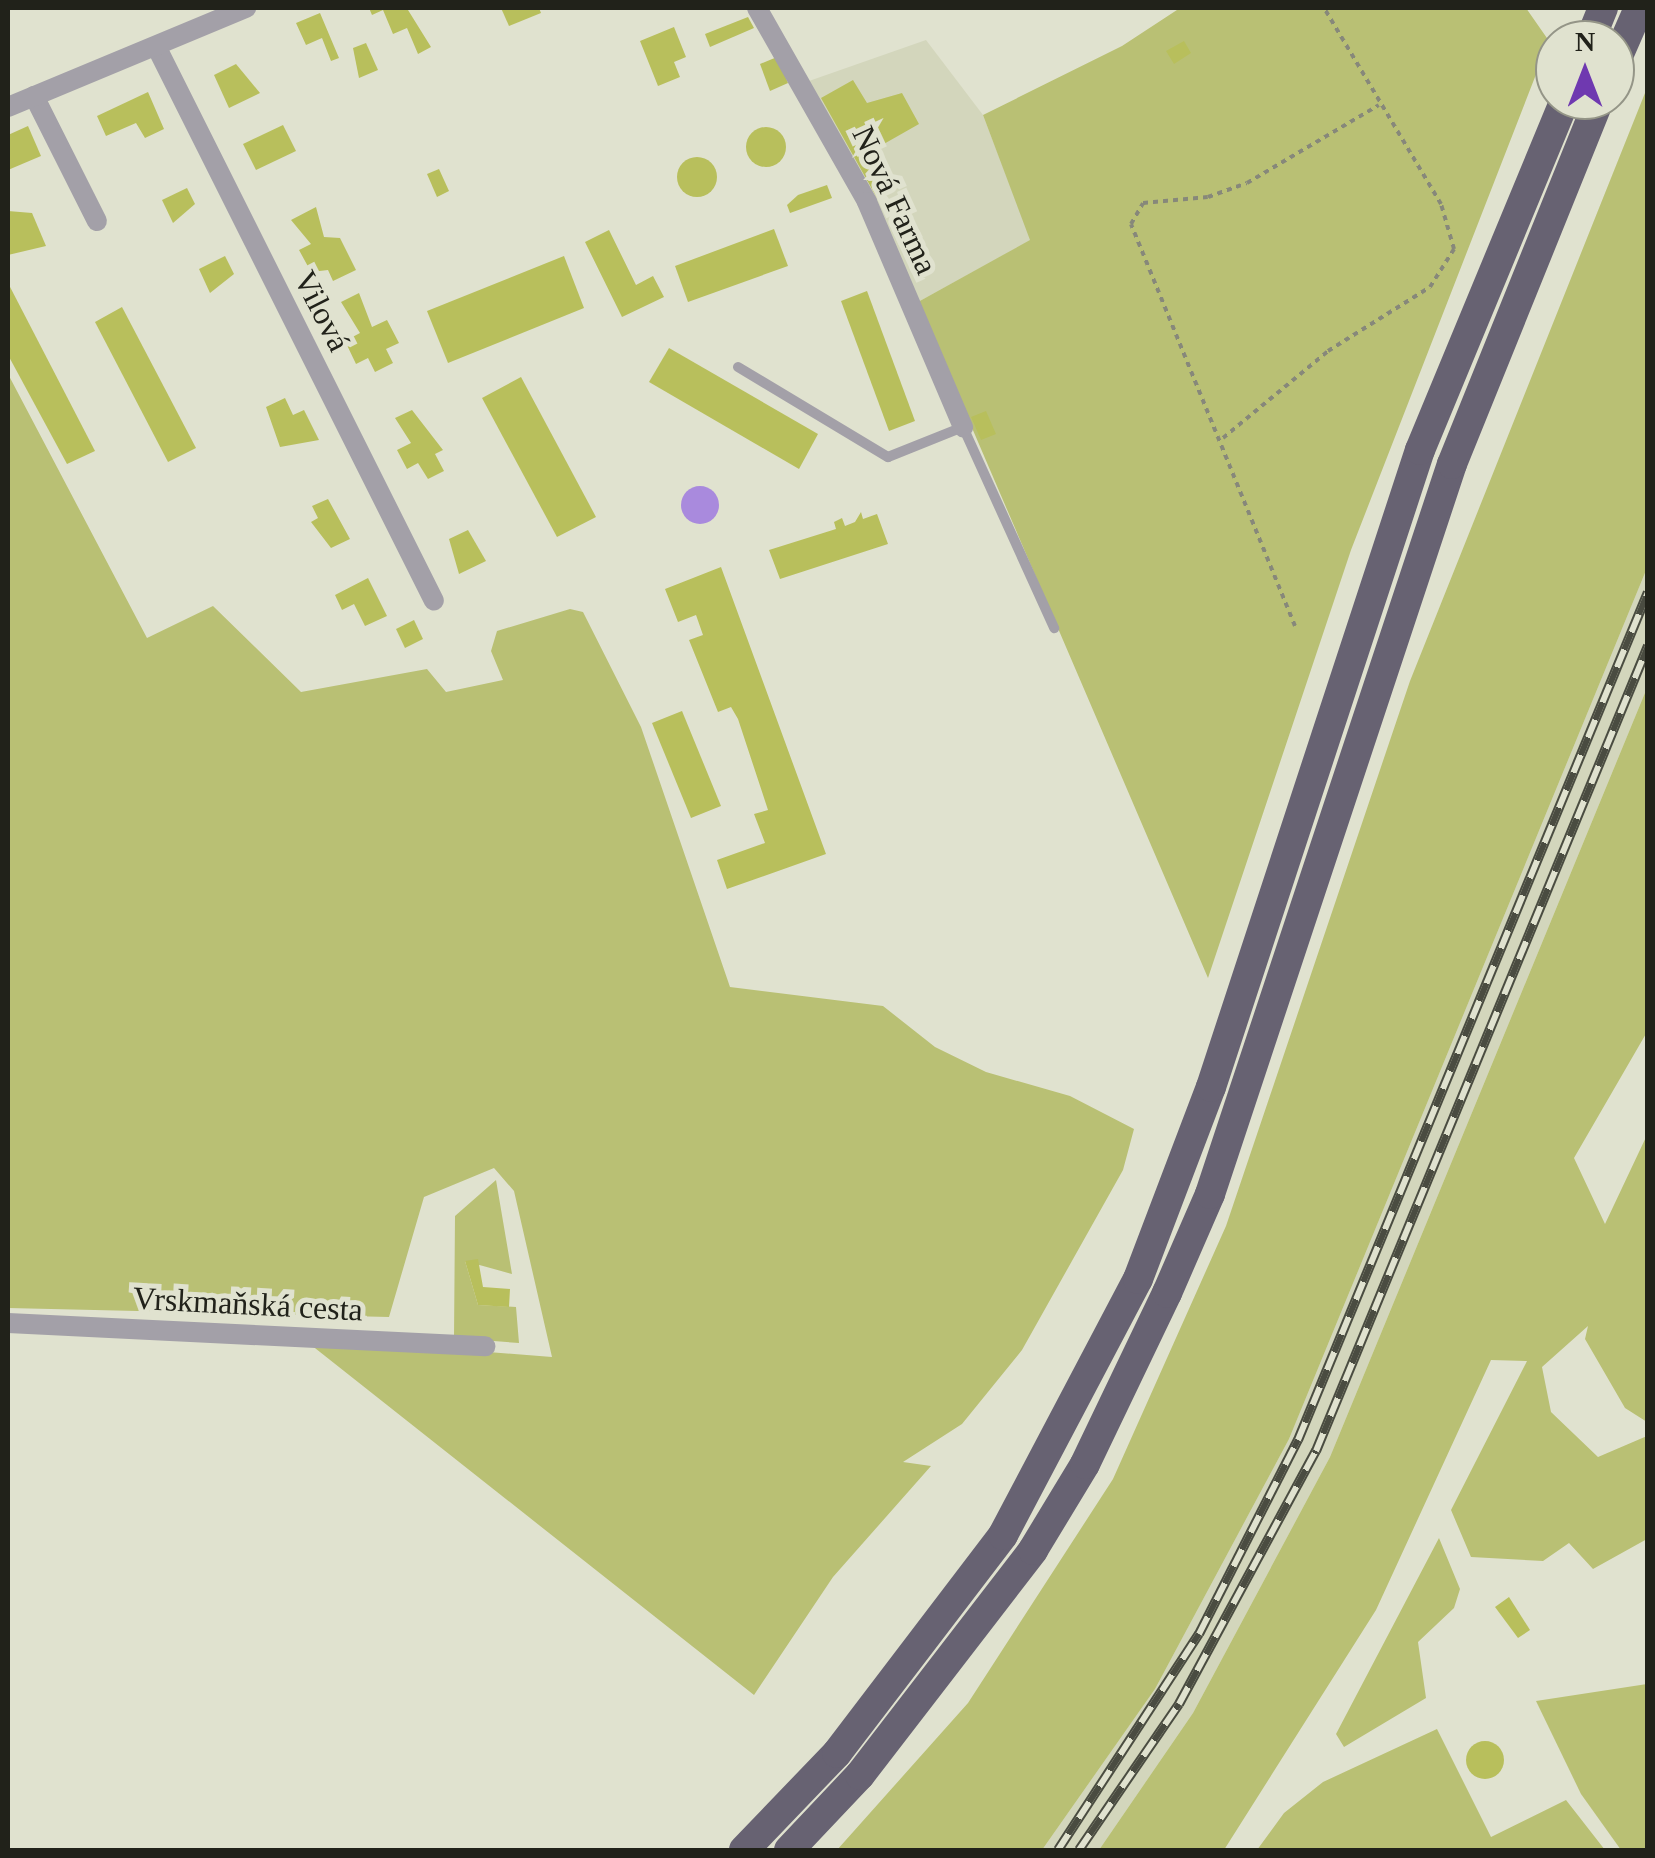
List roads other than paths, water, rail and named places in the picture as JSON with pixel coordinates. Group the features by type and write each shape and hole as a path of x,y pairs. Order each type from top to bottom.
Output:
{"highway":[{"path":"744,1850 837,1753 1003,1535 1138,1279 1212,1087 1420,450 1556,120"},
{"path":"789,1850 860,1775 1033,1550 1085,1464 1167,1293 1216,1178 1452,464 1592,120"}],"street":[{"path":"8,106 157,48 246,8"},
{"name":"Nová Farma","path":"757,8 867,202 963,427"},
{"name":"Vilová","path":"157,48 434,602"},
{"path":"34,96 97,221"},
{"name":"Vrskmaňská cesta","path":"8,1322 485,1346"}],"lane":[{"path":"738,367 888,457 963,427"},
{"name":"Nová Farma","path":"963,427 1054,628"}],"railway":[{"path":"1058,1850 1199,1634 1298,1440 1648,592"},
{"path":"1079,1850 1179,1704 1316,1451 1648,646"}]}
